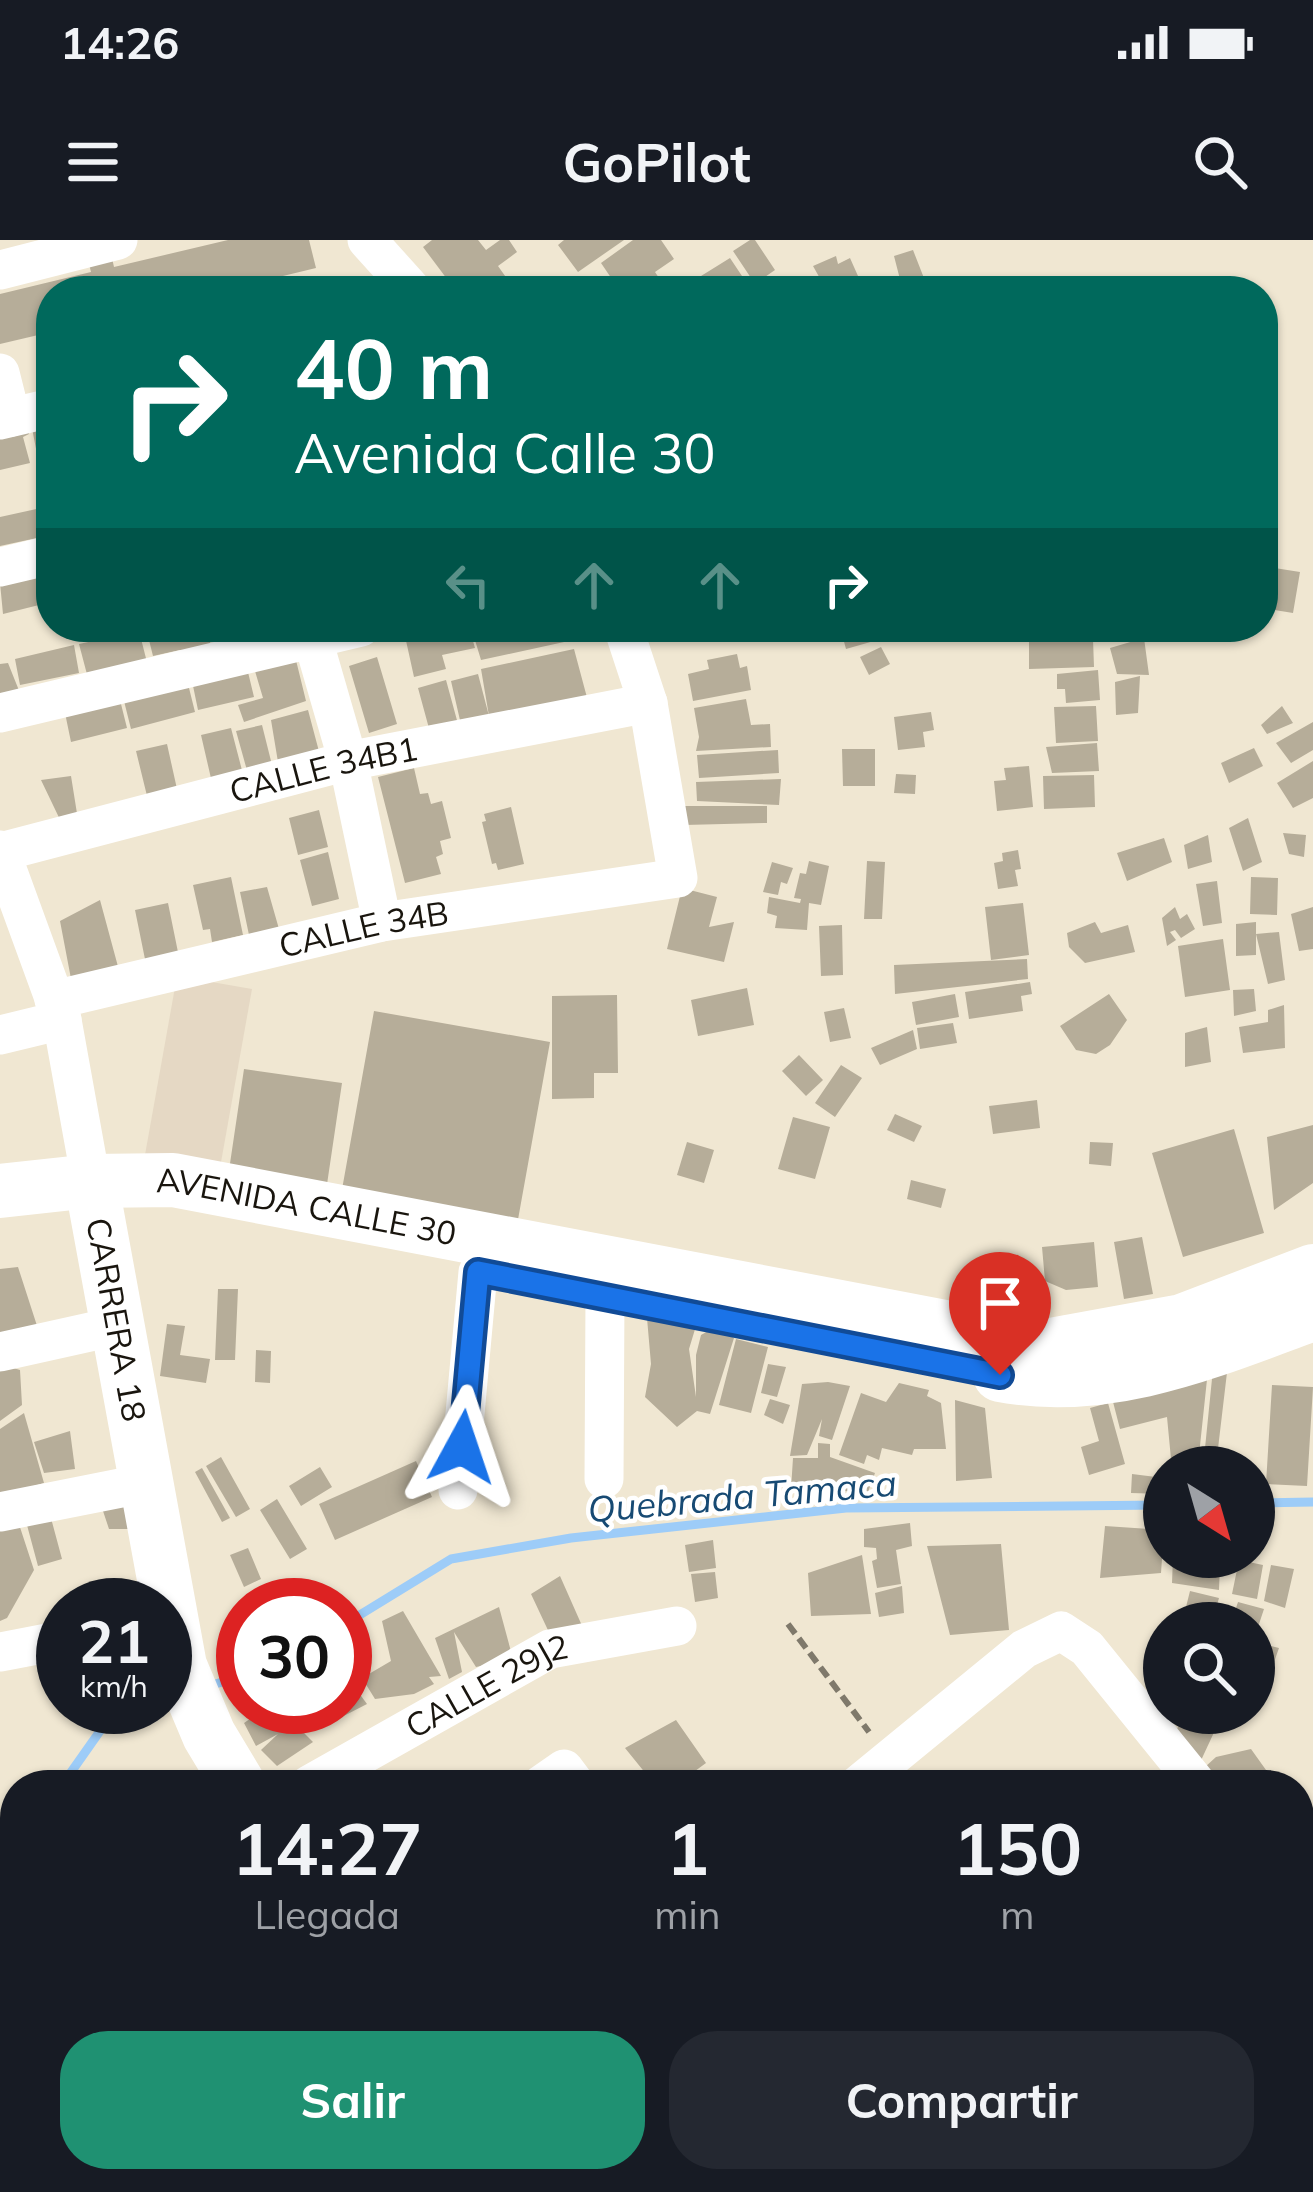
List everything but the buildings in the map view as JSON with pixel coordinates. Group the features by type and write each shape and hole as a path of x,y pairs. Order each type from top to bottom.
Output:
{"main road":[{"name":"AVENIDA CALLE 30","path":"0,1223 173,1180 1045,1346 1182,1321 1313,1271"},
{"name":"AVENIDA CALLE 30","path":"0,1191 94,1196 1043,1383 1188,1361 1313,1314"},
{"name":"CARRERA 18","path":"94,1196 162,1578"},
{"name":"CARRERA 18","path":"192,1689 209,1735 230,1770"}],"street":[{"path":"0,270 118,240"},
{"path":"367,240 399,276"},
{"path":"0,373 6,418 36,411"},
{"path":"0,567 36,559"},
{"path":"0,713 272,642"},
{"path":"289,642 348,761 382,922"},
{"path":"628,642 648,703"},
{"name":"CALLE 34B1","path":"3,868 348,761 648,703"},
{"name":"CALLE 34B","path":"0,1035 58,1010 382,922 678,878 648,703"},
{"name":"CARRERA 18","path":"3,868 58,1010 94,1196"},
{"path":"458,1490 478,1272"},
{"path":"604,1479 605,1297"},
{"path":"0,1352 117,1326"},
{"path":"0,1512 146,1484"},
{"name":"CALLE 29J2","path":"336,1770 550,1649 677,1626"},
{"path":"878,1770 1024,1649 1061,1631 1087,1648 1179,1770"},
{"path":"0,1652 36,1645"}],"path":[{"path":"788,1624 890,1761"}],"shaded area":[{"path":"177,976 252,989 218,1179 143,1166"}],"waterway":[{"name":"Quebrada Tamaca","path":"1275,1503 1313,1502"},
{"name":"Quebrada Tamaca","path":"372,1607 451,1559 571,1538 846,1508 1143,1505"},
{"name":"Quebrada Tamaca","path":"205,1687 216,1684"},
{"name":"Quebrada Tamaca","path":"73,1770 98,1734"}],"route":[{"path":"462,1447 478,1272 1000,1375"}]}
